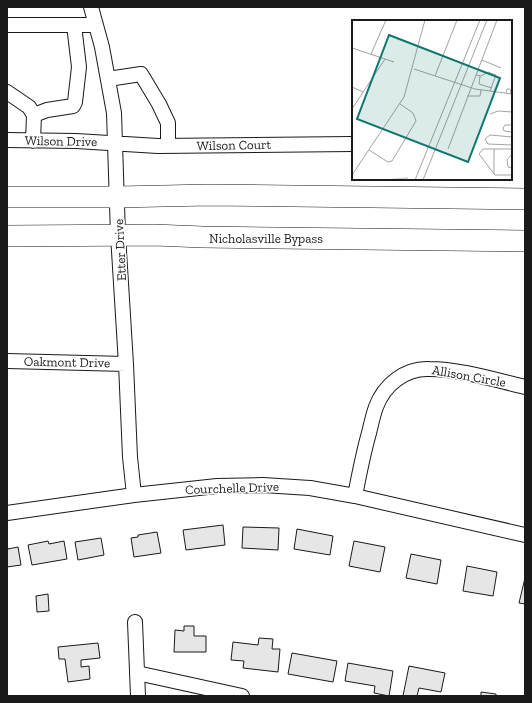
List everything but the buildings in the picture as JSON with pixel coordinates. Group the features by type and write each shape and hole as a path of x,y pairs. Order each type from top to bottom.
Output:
{"highway":[{"path":"7,197 252,196 525,200"},
{"name":"Nicholasville Bypass","path":"7,236 154,235 203,237 525,241"}],"street":[{"name":"Etter Drive","path":"91,7 102,47 114,113 118,197 118,235 130,457 134,495"},
{"path":"7,25 96,25"},
{"path":"34,115 47,110 73,106 75,102 79,67 74,25"},
{"path":"108,79 141,74 159,104 168,123 168,146"},
{"path":"7,92 29,107 34,115 33,141"},
{"name":"Wilson Drive","path":"7,140 115,143"},
{"name":"Wilson Court","path":"115,143 168,146 352,144"},
{"name":"Oakmont Drive","path":"7,361 126,364"},
{"name":"Allison Circle","path":"355,496 376,406 382,396 397,379 406,373 429,368 454,371 525,387"},
{"name":"Courchelle Drive","path":"7,513 134,495 217,486 263,485 310,488 355,496 525,534"},
{"path":"135,622 138,696"},
{"path":"137,673 242,696"}]}
